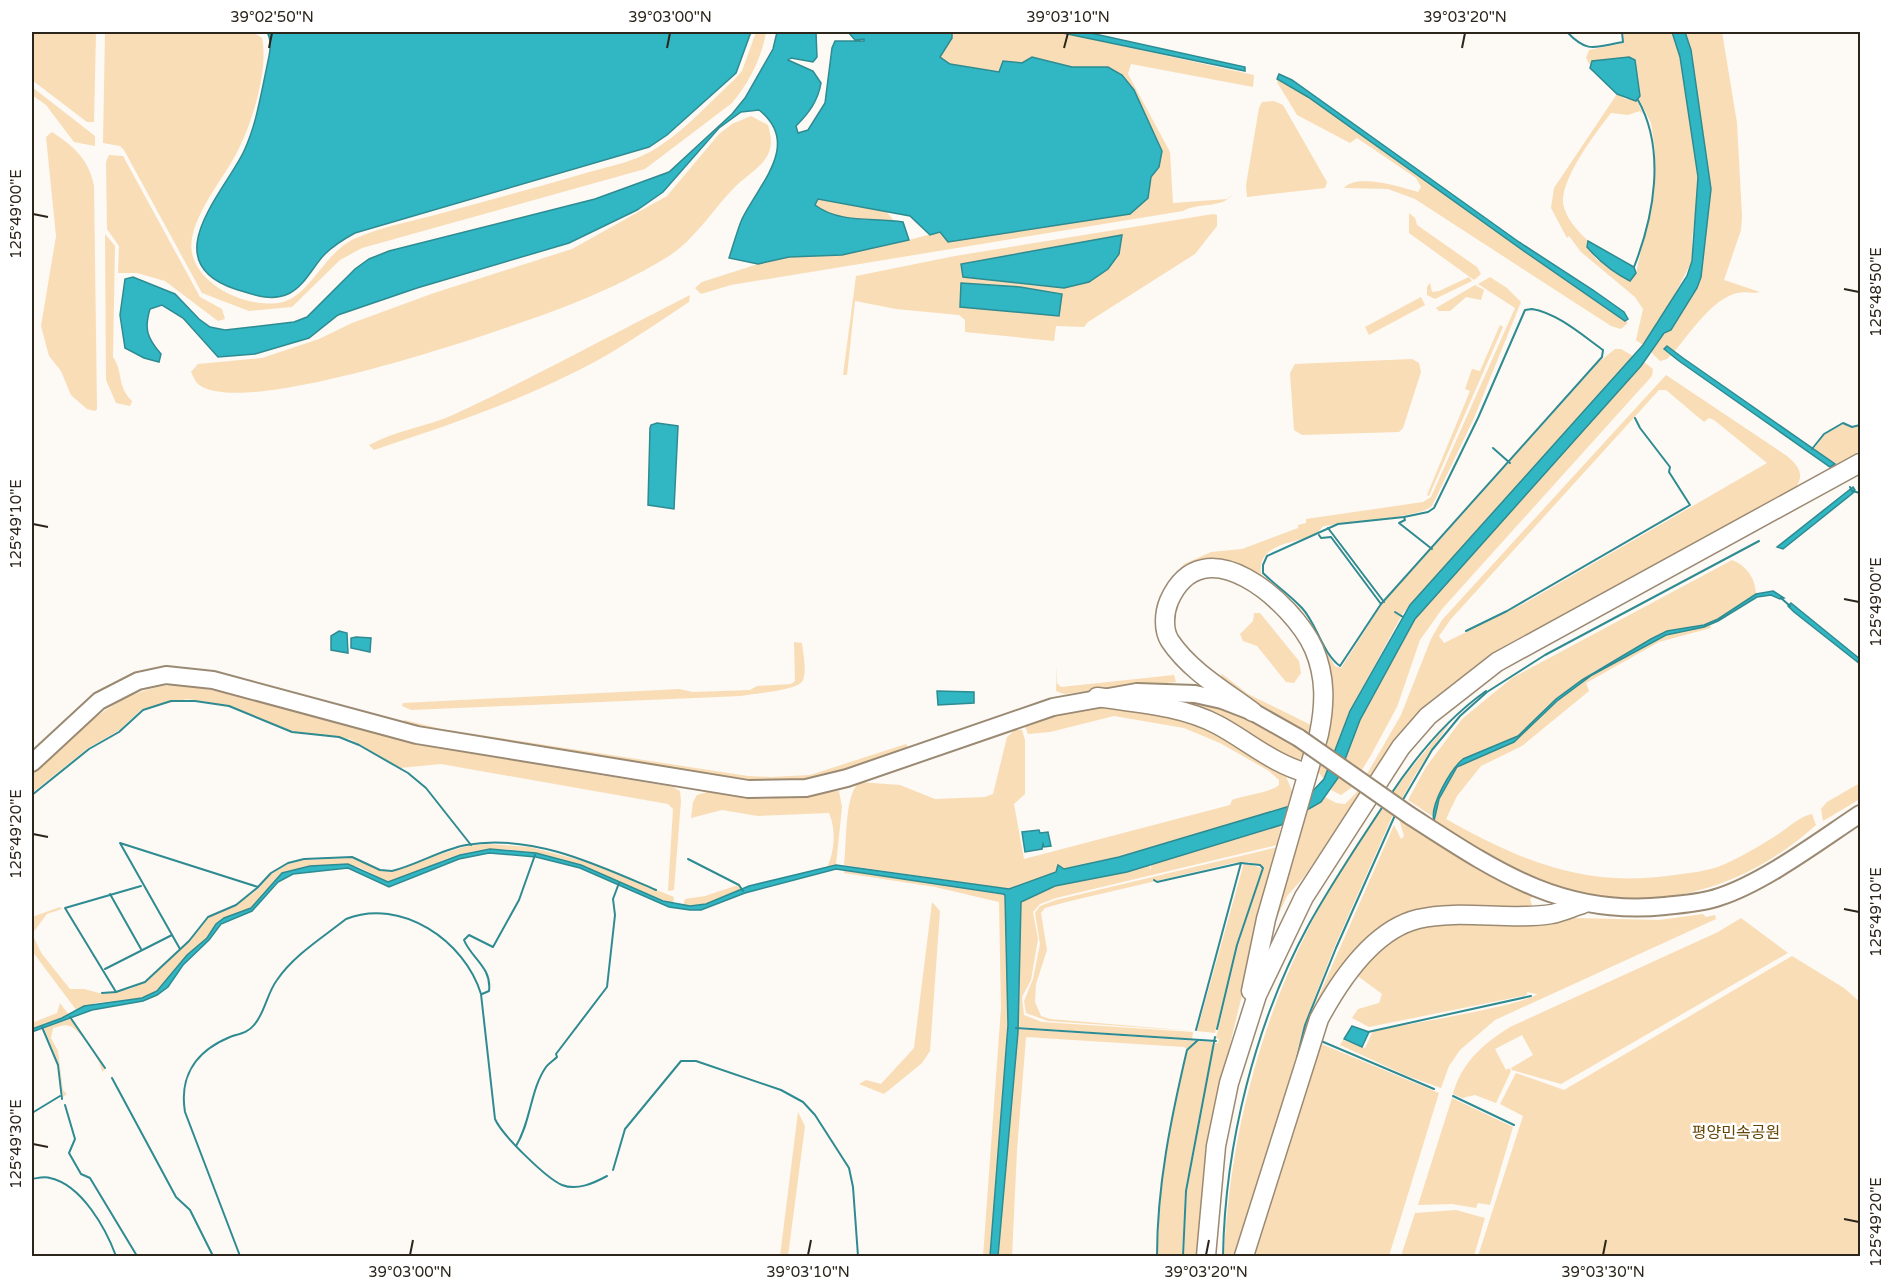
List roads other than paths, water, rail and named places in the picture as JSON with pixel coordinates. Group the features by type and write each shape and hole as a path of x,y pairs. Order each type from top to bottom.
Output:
{"highway":[{"path":"1240,1045 1257,995 1304,897 1401,747 1428,716 1497,662 1860,463"},
{"path":"1214,1257 1216,1200 1223,1149 1251,1041 1266,999 1314,900 1361,822 1410,751 1435,722 1471,689 1500,669 1860,475"},
{"path":"1206,1257 1216,1146 1266,920 1324,710 1321,671 1306,633 1292,614 1258,584 1230,571 1213,568 1201,570 1179,586 1168,603 1165,615 1168,638 1181,656 1253,712"},
{"path":"1097,697 1199,717 1219,726 1287,768 1306,773"},
{"path":"1244,1257 1319,1018 1333,993 1369,950 1385,934 1418,920 1554,914 1583,904"}],"main road":[{"path":"32,763 99,701 138,681 166,675 213,680 417,735 690,781 748,789 786,791 848,778 978,730 1053,707 1097,697 1137,692 1195,694 1222,700 1253,712 1299,738 1409,814 1499,871 1548,893 1583,904 1634,909 1684,904 1719,897 1751,883 1860,814"}],"water":[{"path":"267,32 751,32 736,73 667,135 649,147 355,233 328,251 294,290 275,297 235,289 211,277 199,262 197,245 211,206 235,168 252,131 270,51"},
{"path":"777,32 816,32 817,57 813,62 791,58 788,60 813,71 821,83 812,106 796,126 798,133 808,130 825,103 832,48 835,41 864,41 864,39 855,40 848,32 952,32 952,38 940,57 950,64 999,72 1003,61 1022,63 1032,57 1072,67 1108,67 1122,75 1134,90 1162,151 1159,167 1151,177 1148,198 1130,214 948,242 940,232 930,235 910,216 818,199 815,205 835,215 903,222 909,240 842,255 789,257 758,264 729,258 742,219 766,178 777,150 777,136 771,123 759,110 741,112 719,128 663,192 637,210 569,243 417,288 338,315 309,338 255,354 218,357 183,318 162,305 150,309 147,322 150,338 161,354 159,362 144,358 125,348 120,315 125,279 133,277 175,294 210,327 225,330 294,322 307,317 355,269 369,259 389,251 595,199 669,172 732,114 745,98 773,49"},
{"path":"1058,32 1086,32 1245,67 1245,71"},
{"path":"1672,32 1685,32 1691,50 1711,189 1701,277 1697,288 1671,330 1664,333 1641,366 1415,619 1360,720 1338,778 1321,802 1281,825 1127,872 1055,886 1021,902 1018,1032 998,1256 990,1256 1008,1025 1005,895 1003,894 836,869 745,893 701,910 690,910 669,907 580,868 536,857 489,853 459,859 389,887 348,868 293,874 278,882 252,911 221,924 209,940 183,965 168,987 157,995 143,1001 92,1010 32,1032 32,1029 62,1018 84,1006 142,998 157,991 187,955 207,938 216,924 224,918 251,908 282,873 310,866 348,864 388,882 460,855 490,849 536,853 581,865 663,901 690,906 706,904 749,886 836,865 1009,889 1056,872 1058,865 1064,869 1119,857 1290,806 1309,795 1324,779 1350,711 1410,605 1643,345 1687,276 1692,261 1698,177 1680,57"},
{"path":"1629,57 1635,60 1640,96 1636,101 1617,94 1590,68 1592,61"},
{"path":"1279,74 1292,80 1519,242 1593,290 1624,312 1628,319 1625,321 1308,97 1277,79"},
{"path":"1122,235 1119,254 1108,269 1089,282 1064,288 963,277 961,264"},
{"path":"1588,241 1634,267 1636,273 1630,281 1597,257 1587,247"},
{"path":"961,283 1020,287 1062,294 1059,316 960,307"},
{"path":"1667,346 1835,464 1830,467 1679,361 1664,349"},
{"path":"657,423 678,426 674,509 648,505 650,428 651,425"},
{"path":"1853,487 1855,490 1853,493 1783,549 1777,547"},
{"path":"1773,591 1784,598 1780,599 1771,595 1757,597 1718,621 1704,627 1666,635 1592,675 1557,701 1514,742 1457,767 1439,799 1434,821 1433,814 1442,788 1458,764 1463,759 1518,736 1556,699 1582,680 1651,639 1667,631 1704,625 1718,619 1756,594"},
{"path":"1791,603 1860,659 1860,664 1794,612 1788,606"},
{"path":"339,631 347,633 348,653 331,650 331,636"},
{"path":"351,638 371,638 370,652 351,648"},
{"path":"937,691 974,692 974,703 938,705"},
{"path":"1039,830 1040,833 1048,832 1051,846 1044,847 1043,844 1042,849 1025,852 1022,832"},
{"path":"1352,1026 1369,1032 1362,1047 1344,1039"}],"waterway":[{"path":"1567,32 1581,44 1592,47 1623,42 1622,32"},
{"path":"1634,267 1647,226 1654,183 1652,140 1647,119 1638,100"},
{"path":"1532,309 1551,315 1569,325 1603,350 1602,357 1381,604 1340,666 1329,654 1302,608 1263,573 1263,565 1267,556 1338,524 1404,517 1428,512 1434,508 1478,418 1525,310 1532,309"},
{"path":"1466,631 1507,611 1690,505 1669,472 1670,467 1635,418"},
{"path":"1812,449 1824,434 1843,423 1852,427 1860,425"},
{"path":"1493,448 1510,463"},
{"path":"1850,487 1852,491 1860,493"},
{"path":"1404,517 1405,520 1399,523 1432,549"},
{"path":"1328,528 1384,602"},
{"path":"1319,535 1321,538 1331,537 1381,604"},
{"path":"1401,803 1432,750 1460,716 1487,692 1545,655 1759,541"},
{"path":"1781,598 1790,606"},
{"path":"1395,612 1403,617"},
{"path":"1391,794 1434,738 1486,691"},
{"path":"32,795 89,749 119,732 143,710 171,701 195,701 229,706 292,732 339,737 359,745 408,773 426,788 471,845"},
{"path":"1223,1256 1225,1214 1237,1128 1258,1044 1289,964 1308,926 1383,806"},
{"path":"1297,1058 1305,1025 1336,948 1396,813"},
{"path":"116,992 145,982 189,941 208,917 236,905 271,873 288,863 304,859 352,857 380,870 392,871 466,845 490,842 515,843 564,854 656,890"},
{"path":"180,949 120,843 258,887"},
{"path":"482,994 489,991 487,975 464,940 469,935 493,947 519,900 535,855"},
{"path":"688,859 739,885 743,891"},
{"path":"1154,880 1157,882 1241,863 1196,1030"},
{"path":"1217,1029 1237,945 1263,868 1260,865 1241,863"},
{"path":"516,1146 525,1127 541,1076 607,987 615,915 613,899 619,883"},
{"path":"102,993 116,992 65,908 141,886"},
{"path":"110,894 141,949"},
{"path":"240,1256 185,1112 184,1099 188,1076 192,1066 208,1050 252,1028 261,1015 277,980 300,955 346,919 367,914 388,914 409,919 428,928 446,941 473,975 481,994 495,1119 515,1145 546,1174 562,1185 579,1187 607,1176"},
{"path":"105,969 172,935"},
{"path":"1368,1032 1531,996"},
{"path":"70,1017 105,1068"},
{"path":"42,1027 58,1065 62,1099"},
{"path":"1016,1028 1216,1041"},
{"path":"1183,1256 1186,1191 1215,1037"},
{"path":"1157,1256 1159,1204 1170,1127 1187,1050 1198,1040"},
{"path":"1321,1041 1434,1089"},
{"path":"613,1170 625,1129 681,1061 696,1061 781,1090 803,1102 815,1115 849,1168 853,1187 858,1256"},
{"path":"112,1078 176,1197 190,1210 213,1256"},
{"path":"32,1113 60,1096"},
{"path":"1453,1096 1514,1125"},
{"path":"65,1105 75,1139 69,1153 81,1174 90,1178 137,1256"},
{"path":"32,1179 48,1177 72,1189 99,1221 116,1256"}],"park label":[{"name":"평양민속공원","path":"1736,1132"}]}
